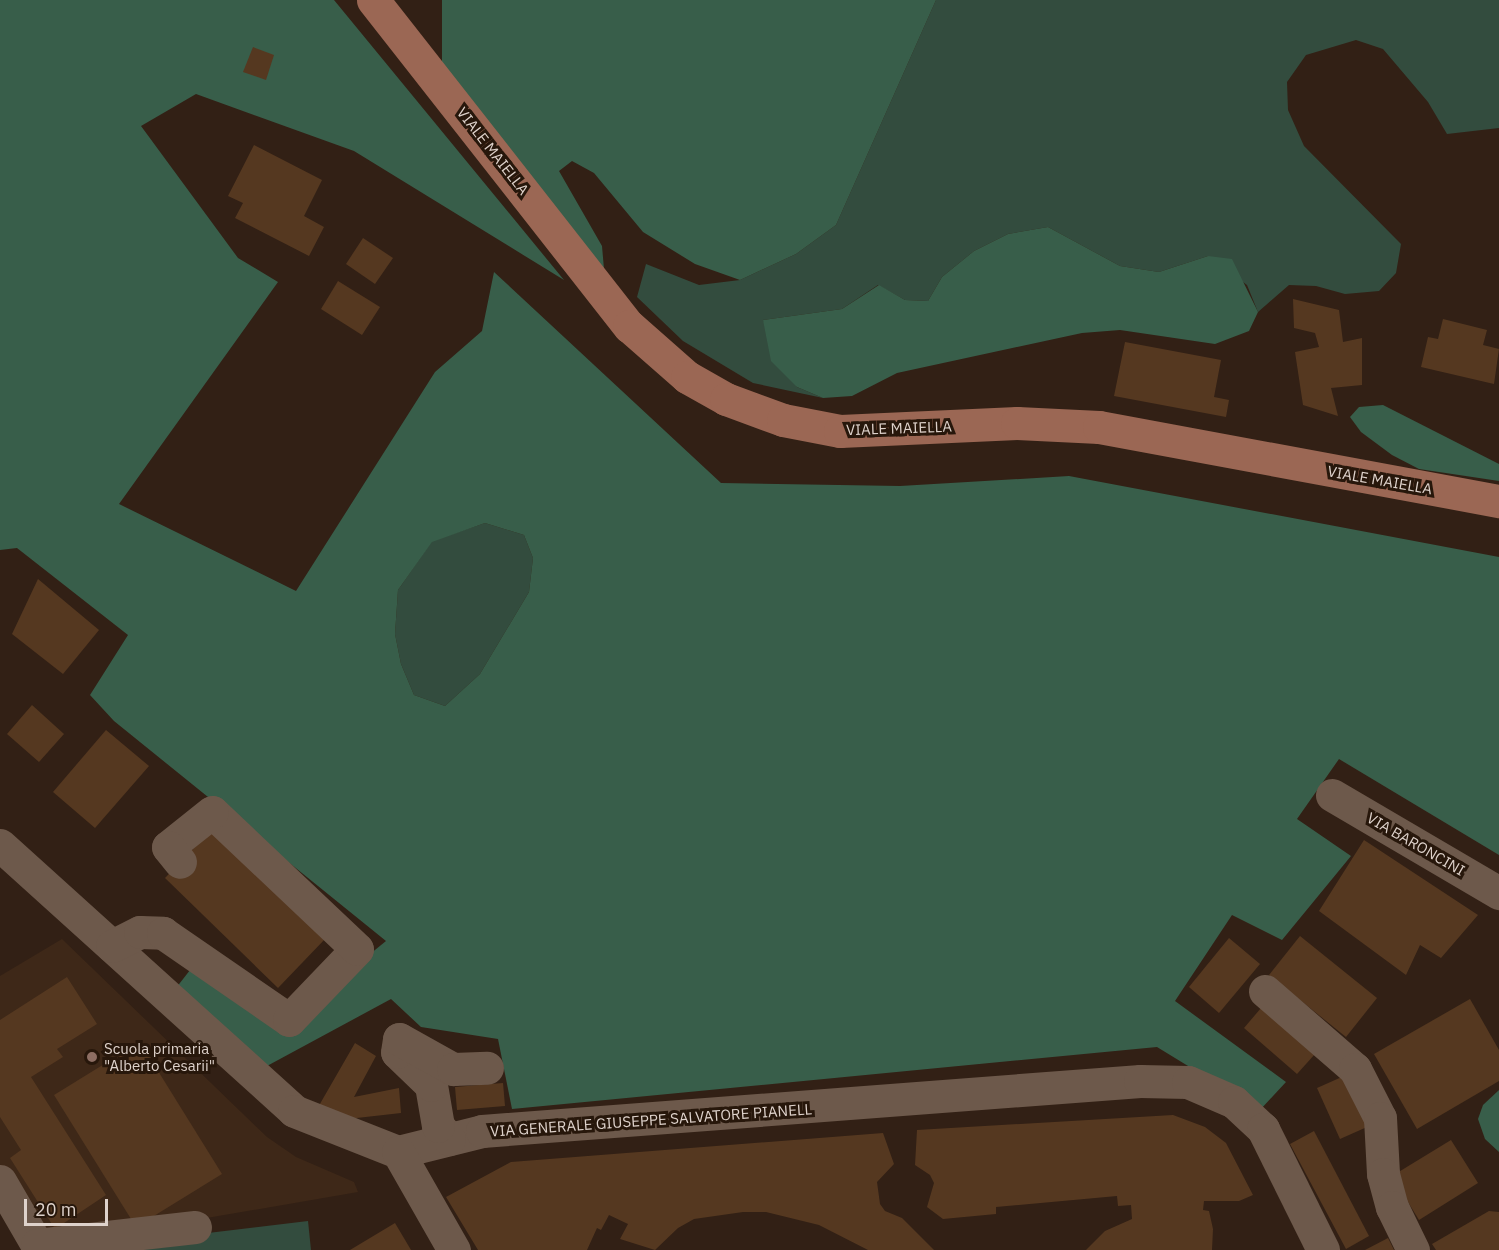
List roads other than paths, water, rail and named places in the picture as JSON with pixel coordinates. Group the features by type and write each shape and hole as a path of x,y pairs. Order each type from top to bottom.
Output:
{"main road":[{"name":"VIALE MAIELLA","path":"373,0 629,326 687,376 726,399 783,420 840,431 1017,423 1099,428 1499,501"}],"street":[{"name":"VIA BARONCINI","path":"1332,795 1499,893"},
{"path":"112,946 140,932 163,933 289,1020 357,949 212,812 168,847 180,861"},
{"path":"0,845 294,1111 398,1152 454,1250"},
{"path":"1266,991 1354,1069 1380,1119 1383,1174 1392,1207 1413,1250"},
{"path":"449,1139 438,1126 432,1085 397,1052 399,1039 453,1069 487,1068"},
{"name":"VIA GENERALE GIUSEPPE SALVATORE PIANELL","path":"398,1152 482,1131 1140,1081 1188,1082 1234,1102 1263,1129 1323,1250"},
{"path":"0,1181 38,1247 195,1227"}],"place":[{"name":"Scuola primaria \"Alberto Cesarii\"","path":"92,1057"}]}
